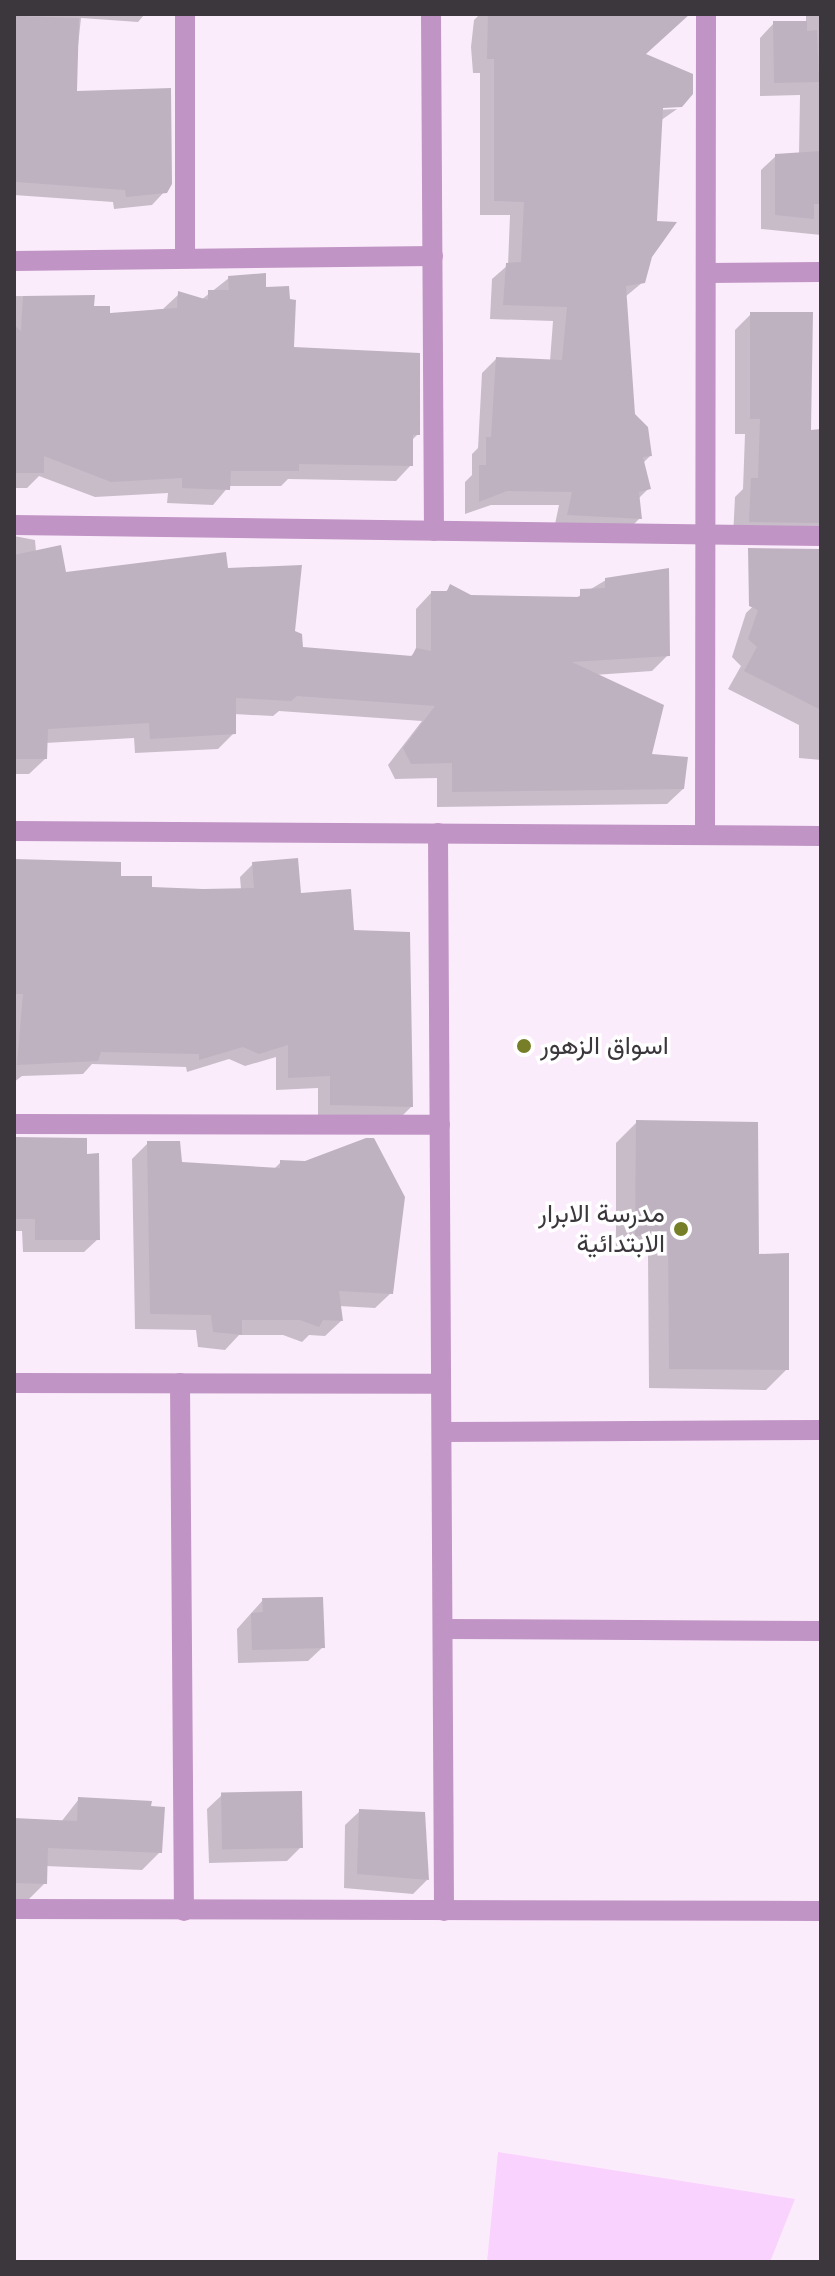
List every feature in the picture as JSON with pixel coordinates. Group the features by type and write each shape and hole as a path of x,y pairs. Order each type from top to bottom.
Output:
{"street":[{"path":"185,14 185,258"},
{"path":"431,14 434,531"},
{"path":"705,835 708,534 706,14"},
{"path":"14,261 433,256"},
{"path":"707,273 821,272"},
{"path":"14,525 821,536"},
{"path":"14,831 821,836"},
{"path":"438,833 444,1911"},
{"path":"14,1124 440,1125"},
{"path":"14,1383 441,1384"},
{"path":"180,1383 184,1911"},
{"path":"442,1432 821,1430"},
{"path":"443,1629 821,1631"},
{"path":"14,1909 821,1911"}],"shaded area":[{"path":"498,2152 795,2199 770,2262 487,2262"}],"building":[{"path":"488,14 690,14 646,54 693,74 693,94 682,107 663,108 657,221 677,222 652,257 645,283 626,286 635,414 648,427 652,456 643,457 651,489 639,492 642,519 567,515 572,492 507,491 479,502 479,465 486,465 486,437 491,437 496,357 562,360 567,307 503,305 506,263 521,262 524,202 494,201 494,59 487,59"},
{"path":"14,16 79,18 77,91 171,88 172,184 167,193 126,197 125,190 16,182"},
{"path":"773,21 807,21 807,31 817,30 819,82 774,83"},
{"path":"821,151 821,204 814,204 814,219 775,215 775,154"},
{"path":"266,273 266,287 289,286 290,299 296,300 294,347 420,353 420,435 413,435 413,466 299,464 299,471 231,471 230,490 182,488 182,478 111,482 44,456 44,473 14,473 14,325 21,331 23,296 95,295 94,306 110,306 110,313 177,308 178,291 208,300 208,290 229,290 228,276"},
{"path":"750,312 813,312 811,430 821,429 821,523 749,522 751,478 758,478 760,419 750,419"},
{"path":"61,545 66,572 226,552 228,568 302,565 295,631 302,634 303,647 412,656 416,648 431,651 431,591 447,591 450,584 471,595 580,597 580,589 605,588 605,578 669,568 670,656 572,662 664,705 652,754 688,757 684,789 452,792 452,763 411,764 403,748 435,706 297,696 291,701 236,698 236,734 150,739 149,723 48,729 47,759 14,759 14,555"},
{"path":"748,548 821,549 821,710 744,671 757,647 748,639 758,610 749,606"},
{"path":"298,858 301,893 351,889 354,930 410,932 413,1107 330,1105 330,1076 288,1078 288,1045 259,1054 243,1047 199,1060 199,1054 101,1052 98,1061 17,1065 23,994 14,994 14,859 121,862 121,876 152,876 152,887 203,889 254,888 252,862"},
{"path":"636,1120 758,1122 759,1254 789,1253 789,1370 669,1369 668,1235 635,1236"},
{"path":"14,1137 87,1138 87,1154 99,1153 100,1240 35,1240 35,1219 14,1219"},
{"path":"366,1138 374,1138 405,1197 393,1294 339,1291 343,1321 323,1320 319,1327 300,1320 242,1320 242,1335 213,1332 211,1315 150,1314 147,1141 180,1141 182,1162 280,1168 280,1160 305,1161"},
{"path":"323,1597 325,1648 252,1650 251,1613 263,1612 262,1598"},
{"path":"302,1791 303,1848 222,1849 221,1792"},
{"path":"78,1797 152,1801 151,1806 165,1807 162,1853 48,1848 47,1884 14,1883 14,1818 77,1821"},
{"path":"359,1809 425,1812 429,1880 357,1874"}],"place":[{"name":"اسواق الزهور","path":"524,1046"},
{"name":"مدرسة الابرار الابتدائية","path":"681,1229"}]}
